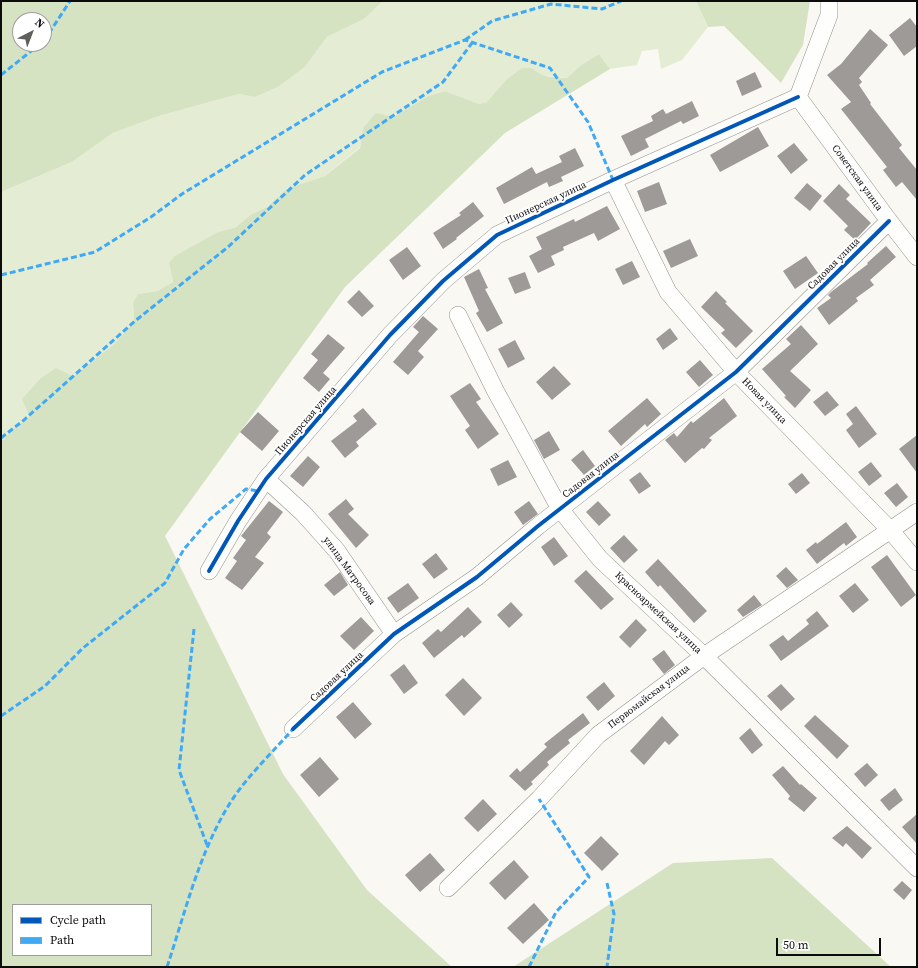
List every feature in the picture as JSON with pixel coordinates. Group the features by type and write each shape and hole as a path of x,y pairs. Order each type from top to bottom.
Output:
{"street":[{"path":"798,97 829,15 829,1"},
{"name":"Пионерская улица","path":"209,571 238,521 266,479 390,335 443,281 498,235 613,180 798,97"},
{"name":"Советская улица","path":"798,97 888,221 917,257"},
{"name":"Новая улица","path":"613,180 668,292 736,372 891,531 917,562"},
{"name":"Садовая улица","path":"293,730 394,634 477,577 560,509 736,372 888,221"},
{"name":"Красноармейская улица","path":"458,314 495,390 560,509 600,559 704,656 917,868"},
{"name":"улица Матросова","path":"266,479 303,513 337,551 394,634"},
{"name":"Первомайская улица","path":"448,888 539,799 598,735 704,656 917,512"}],"green space":[{"path":"1,1 383,1 364,19 327,37 305,67 278,87 255,97 239,94 159,116 113,133 72,162 1,192"},
{"path":"383,1 696,1 708,27 682,60 661,69 658,49 642,51 637,65 610,69 599,54 581,65 567,78 539,75 532,68 506,80 488,102 479,104 445,91 428,96 393,117 363,128 360,147 325,176 288,188 267,207 250,215 236,227 218,232 169,263 173,282 157,291 138,294 133,302 134,322 113,345 72,376 56,368 30,417 14,428 1,442 1,192 72,162 113,133 159,116 239,94 255,97 278,87 305,67 327,37 364,19"},
{"path":"696,1 810,1 803,45 781,83 724,26 708,27"},
{"path":"599,54 610,69 505,133 345,287 165,536 283,774 367,890 452,967 1,967 1,442 14,428 30,417 22,399 41,378 56,368 73,376 113,345 134,322 133,302 138,294 157,291 173,282 169,263 175,256 218,232 236,227 250,215 267,207 288,188 325,176 360,148 363,128 376,113 393,117 428,96 445,91 479,104 487,102 506,80 522,68 532,68 540,74 548,76 567,78 581,65"},
{"path":"772,858 891,967 513,967 673,863"}],"building":[{"path":"910,18 917,27 917,46 904,56 889,35"},
{"path":"870,29 888,45 859,78 862,82 859,85 871,103 870,104 902,145 899,148 917,170 917,200 902,182 896,187 883,170 887,167 841,109 851,102 827,75 841,64"},
{"path":"755,72 762,87 742,96 736,81"},
{"path":"692,101 699,116 683,124 681,121 645,139 649,147 631,156 621,136 653,121 651,116 663,109 666,114"},
{"path":"758,127 769,146 720,172 710,155"},
{"path":"794,143 808,160 791,174 777,156"},
{"path":"575,148 584,166 561,177 563,181 549,187 547,182 504,204 496,188 532,167 536,174 562,162 559,156"},
{"path":"659,182 667,204 645,212 637,191"},
{"path":"807,183 822,196 810,211 794,198"},
{"path":"839,184 850,195 846,199 871,223 855,240 844,230 848,226 823,201"},
{"path":"473,202 484,216 443,249 433,233 461,215 459,213"},
{"path":"607,206 620,229 598,241 594,233 563,247 564,250 551,256 555,265 538,273 529,256 542,249 536,237 574,219 575,222"},
{"path":"690,239 698,256 671,268 663,251"},
{"path":"886,246 896,257 870,280 874,285 856,298 858,301 829,325 817,308 831,298 828,295 831,292 868,264 867,263"},
{"path":"407,247 421,266 403,280 389,260"},
{"path":"806,256 818,273 795,289 783,271"},
{"path":"632,261 640,277 623,285 615,269"},
{"path":"479,269 488,288 485,289 503,323 487,332 476,313 479,311 464,277"},
{"path":"525,272 531,288 515,294 508,278"},
{"path":"359,290 374,306 362,317 347,302"},
{"path":"716,291 727,302 725,303 753,331 736,348 721,333 725,330 701,307"},
{"path":"423,316 438,329 418,351 424,357 408,375 393,362 419,332 413,327"},
{"path":"801,325 818,344 790,371 811,390 795,408 784,397 786,396 762,369 791,344 786,339"},
{"path":"670,328 678,339 663,350 656,339"},
{"path":"328,334 345,348 323,373 330,379 319,392 303,378 318,360 311,354"},
{"path":"515,340 525,359 508,368 498,349"},
{"path":"700,360 713,375 699,387 686,372"},
{"path":"554,366 571,384 552,400 536,382"},
{"path":"470,383 481,399 476,402 499,434 478,449 465,430 470,426 450,396"},
{"path":"827,391 839,405 825,416 813,402"},
{"path":"647,398 661,414 647,427 645,424 621,446 608,431"},
{"path":"724,398 737,416 709,438 712,440 704,449 702,448 685,463 665,440 674,433 677,437 691,421 693,423"},
{"path":"856,406 877,434 859,448 846,430 853,424 846,414"},
{"path":"363,408 377,424 356,442 359,446 345,458 331,441 357,421 353,416"},
{"path":"258,412 279,431 262,451 240,432"},
{"path":"549,431 560,450 544,459 534,440"},
{"path":"917,435 917,473 899,449"},
{"path":"583,450 595,466 584,475 571,460"},
{"path":"308,456 320,467 303,487 290,476"},
{"path":"508,460 517,477 498,486 490,469"},
{"path":"871,462 882,476 869,486 858,472"},
{"path":"640,472 651,486 639,494 629,480"},
{"path":"802,473 810,483 796,494 788,484"},
{"path":"897,483 908,497 896,507 884,493"},
{"path":"346,499 354,509 348,514 369,535 356,548 328,514"},
{"path":"269,501 283,512 267,533 271,537 255,557 264,563 242,590 225,578 237,561 233,558 246,540 241,536"},
{"path":"529,501 538,514 523,525 514,512"},
{"path":"598,501 611,515 599,526 586,512"},
{"path":"846,522 857,537 846,546 844,543 817,564 806,550 816,542 817,544"},
{"path":"624,535 638,550 624,563 610,548"},
{"path":"554,537 568,556 554,566 541,547"},
{"path":"436,553 448,569 434,579 422,564"},
{"path":"887,555 916,595 901,607 871,567"},
{"path":"658,559 707,611 694,623 660,585 658,587 645,572"},
{"path":"786,567 798,580 787,588 776,576"},
{"path":"586,570 614,599 601,610 574,581"},
{"path":"340,572 348,585 334,596 324,585"},
{"path":"408,583 419,598 398,613 387,598"},
{"path":"855,583 869,600 853,613 839,596"},
{"path":"754,595 762,605 743,617 737,610"},
{"path":"511,602 523,615 509,628 497,615"},
{"path":"468,607 482,622 464,638 462,635 434,658 422,643 438,629 441,632"},
{"path":"817,611 829,626 781,661 769,645 783,635 788,641 809,624 806,620"},
{"path":"361,617 374,631 354,650 340,636"},
{"path":"636,619 647,630 630,648 619,637"},
{"path":"664,650 675,665 664,674 652,659"},
{"path":"404,664 418,683 404,694 390,675"},
{"path":"463,678 482,698 464,716 445,695"},
{"path":"604,682 615,696 598,711 586,697"},
{"path":"781,684 795,699 781,711 767,696"},
{"path":"353,702 372,724 355,739 336,717"},
{"path":"583,713 590,723 568,740 570,743 547,762 549,765 531,782 533,784 525,791 509,776 517,768 520,772 547,747 544,744"},
{"path":"815,715 849,746 837,759 804,726"},
{"path":"662,716 679,735 669,745 665,741 644,765 630,751"},
{"path":"750,728 763,745 752,754 739,738"},
{"path":"320,757 339,779 319,797 300,775"},
{"path":"867,763 878,775 865,787 854,774"},
{"path":"783,766 800,785 801,784 817,798 804,812 788,799 790,796 772,775"},
{"path":"895,788 903,800 889,811 880,800"},
{"path":"483,799 497,814 478,832 464,818"},
{"path":"917,814 917,844 902,827"},
{"path":"847,826 872,848 862,859 846,843 843,847 832,838"},
{"path":"601,836 619,854 602,871 584,853"},
{"path":"430,853 445,870 420,892 405,875"},
{"path":"514,860 529,877 505,900 489,883"},
{"path":"902,881 912,890 904,900 893,890"},
{"path":"534,903 549,920 523,944 507,928"}],"marked path":[{"path":"52,29 70,1"},
{"path":"465,40 492,21 551,4 602,9 621,1"},
{"path":"1,275 95,252 151,217 182,194 382,72 465,40 550,68 588,122 613,180"},
{"path":"1,438 24,420 135,321 228,247 305,175 443,82 472,43"},
{"path":"1,75 30,52"},
{"path":"1,716 45,686 83,648 165,583 184,549 210,519 246,489 258,491"},
{"path":"194,629 179,770 207,845"},
{"path":"167,967 200,866 227,808 241,787 293,729"},
{"path":"529,967 556,912 589,877 539,799"},
{"path":"607,883 614,914 607,967"}],"cycle path":[{"path":"209,571 238,521 266,479 390,335 443,281 497,235 613,180 798,97"},
{"path":"293,729 394,634 477,577 538,526 736,372 889,221"}]}
